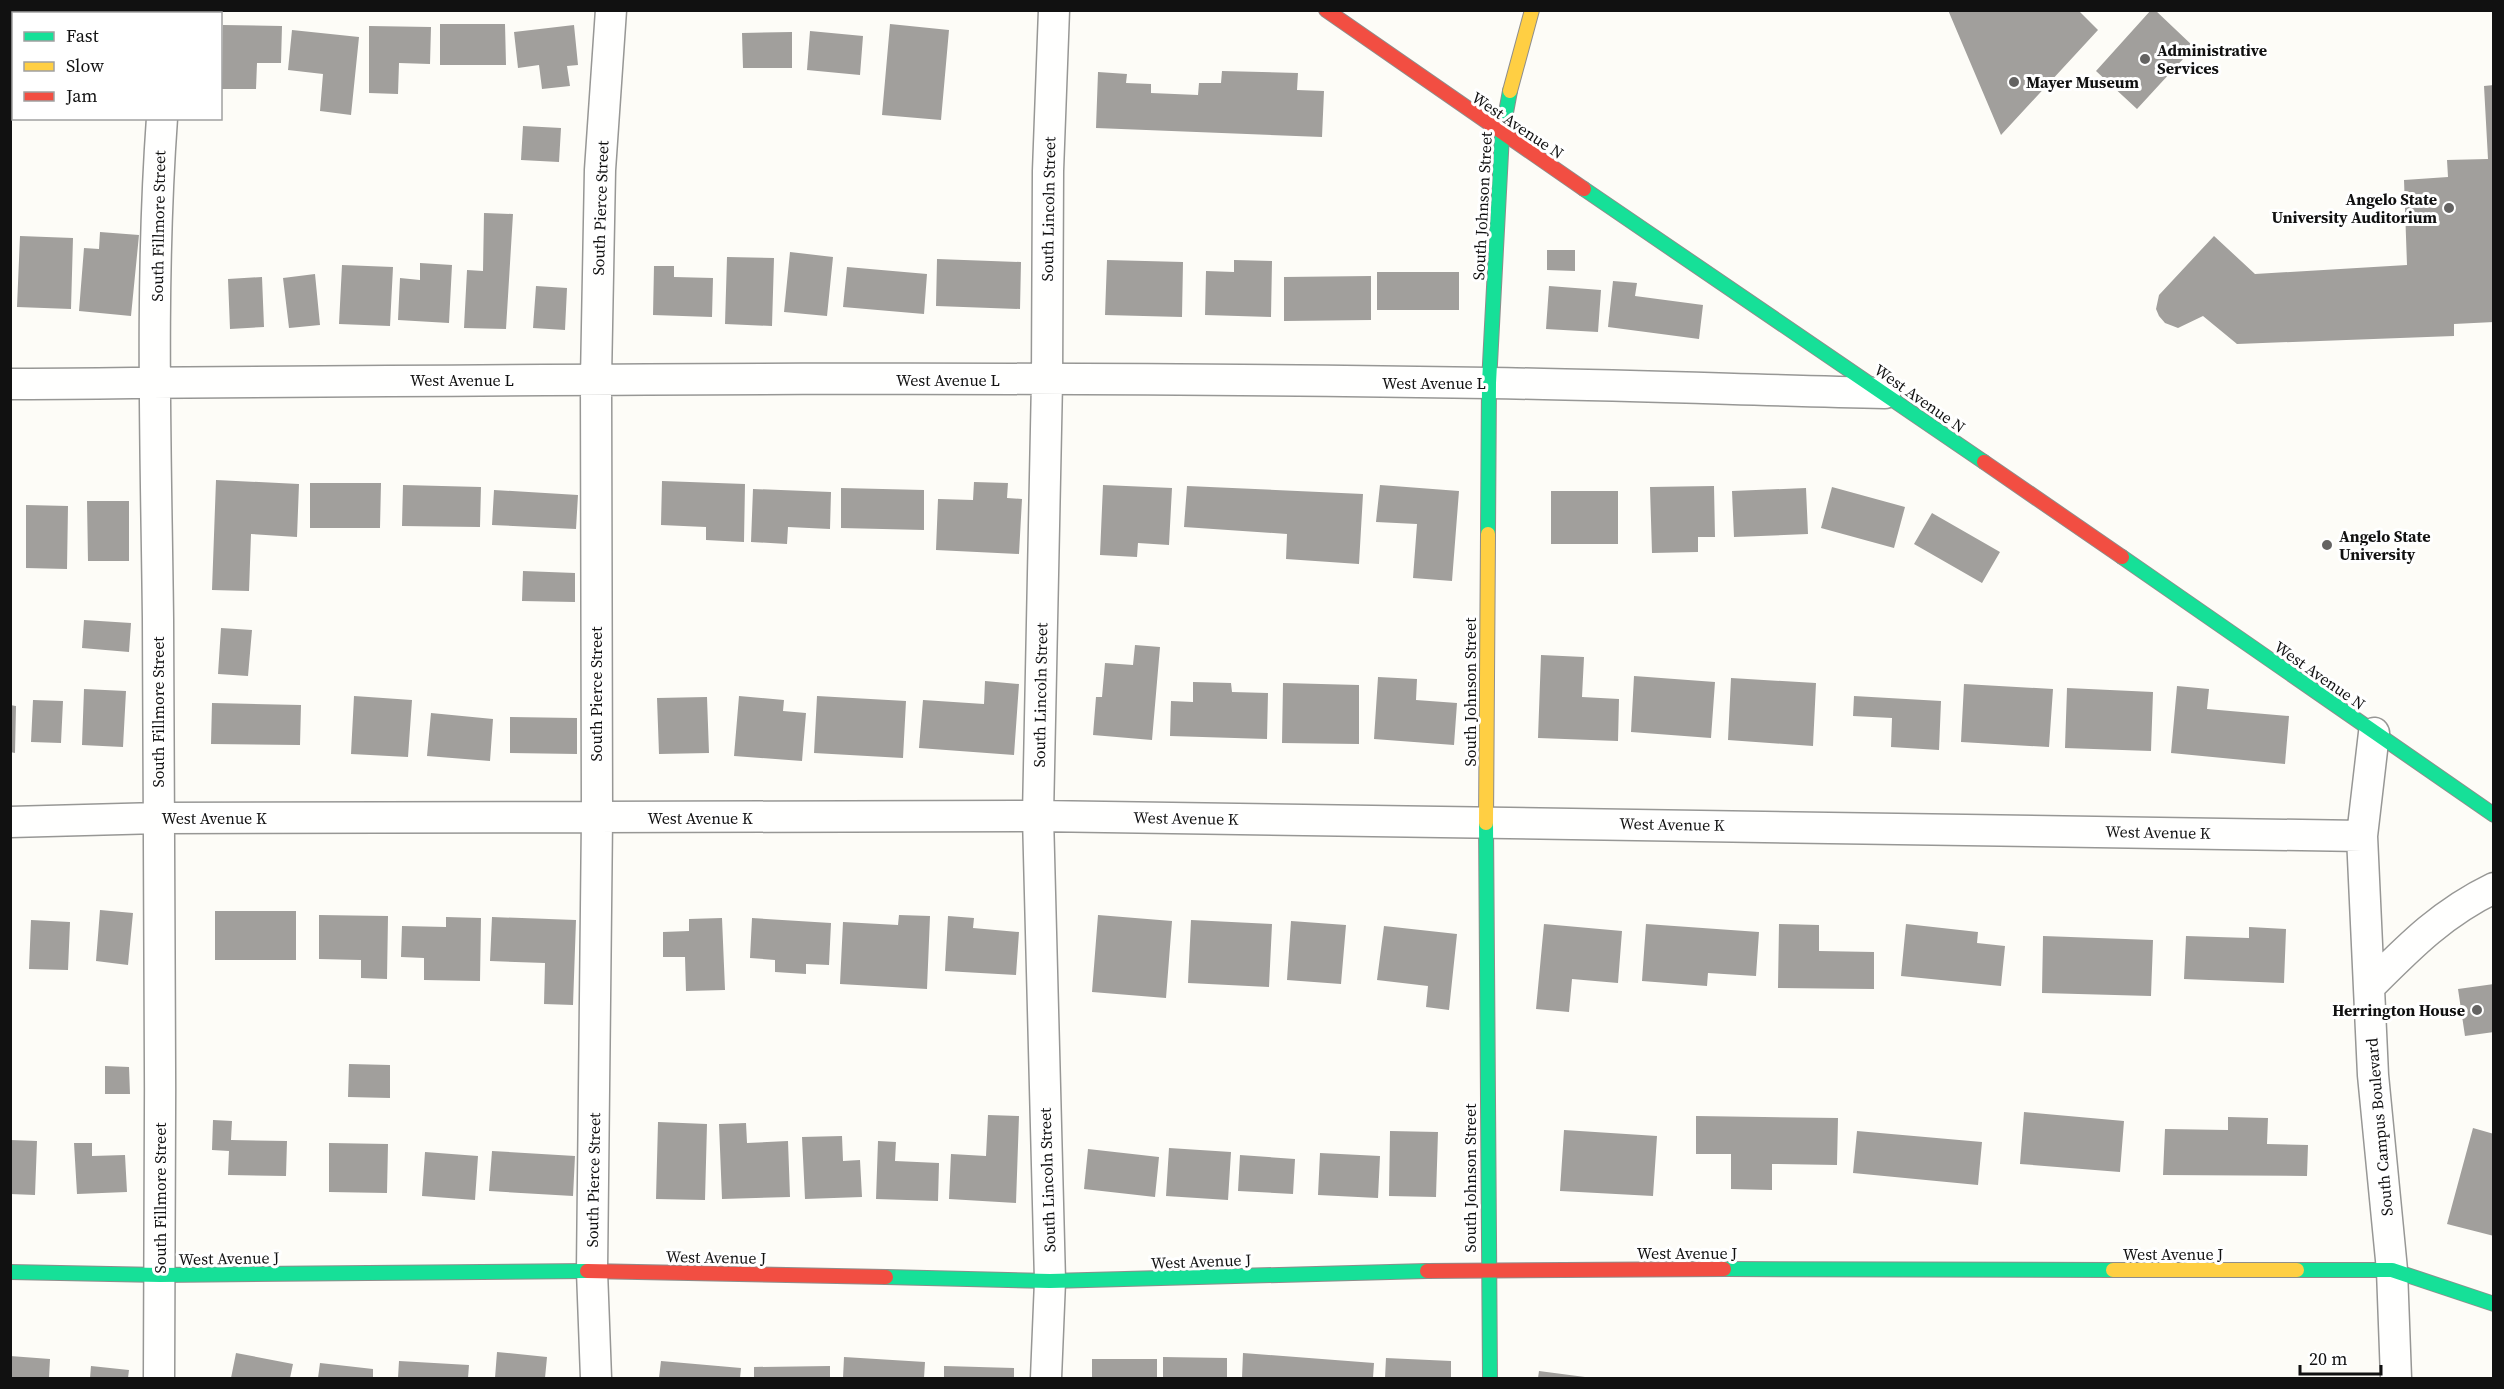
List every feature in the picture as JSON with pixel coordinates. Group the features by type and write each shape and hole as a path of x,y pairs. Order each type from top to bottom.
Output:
{"street":[{"name":"South Pierce Street","path":"596,1378 592,1271 597,818 596,380 600,170 611,10"},
{"name":"South Lincoln Street","path":"1046,1378 1050,1281 1038,816 1047,381 1048,171 1054,10"},
{"name":"West Avenue N","path":"1326,10 1502,134 1885,393 2493,815"},
{"name":"South Johnson Street","path":"1490,1378 1487,1269 1486,821 1489,383 1502,134 1514,72 1532,10"},
{"name":"South Fillmore Street","path":"159,1378 159,818 155,382 158,166 162,120"},
{"name":"West Avenue L","path":"10,384 596,380 1489,383 1885,393"},
{"name":"South Campus Boulevard","path":"2374,732 2362,836 2373,1075 2392,1270 2396,1378"},
{"name":"West Avenue K","path":"10,822 159,818 1038,816 2362,836"},
{"path":"2369,987 2425,931 2462,903 2493,888"},
{"name":"West Avenue J","path":"10,1272 160,1275 592,1271 1050,1281 1487,1269 2392,1270 2493,1304"}],"building":[{"name":"Mayer Museum","path":"1948,10 2078,10 2098,30 2001,135"},
{"name":"Administrative Services","path":"2151,10 2155,10 2194,47 2137,109 2096,71"},
{"path":"440,24 505,24 506,65 440,65"},
{"path":"890,24 949,30 941,120 882,115"},
{"path":"223,25 282,26 281,63 257,63 256,89 222,89"},
{"path":"574,25 578,65 567,66 570,86 542,89 539,65 518,68 514,32"},
{"path":"369,26 431,27 430,64 399,63 398,94 369,93"},
{"path":"292,30 359,37 351,115 320,111 323,74 288,70"},
{"path":"810,31 863,36 860,75 807,70"},
{"path":"792,32 792,68 743,68 742,33"},
{"path":"1222,71 1298,73 1297,90 1324,91 1322,137 1096,128 1098,72 1127,74 1126,83 1151,84 1151,93 1198,95 1199,83 1221,83"},
{"name":"Angelo State University Auditorium","path":"2494,85 2494,322 2454,324 2454,336 2237,344 2203,316 2178,328 2165,323 2159,316 2156,309 2159,295 2214,236 2255,274 2407,265 2404,180 2448,177 2447,160 2488,159 2484,86"},
{"path":"523,126 561,128 559,162 521,160"},
{"path":"484,213 513,214 506,329 464,328 467,270 483,271"},
{"path":"100,232 139,235 131,316 79,311 84,248 99,249"},
{"path":"20,236 73,238 71,309 17,307"},
{"path":"1547,250 1575,250 1575,271 1547,270"},
{"path":"790,252 833,257 827,316 784,312"},
{"path":"727,257 774,258 772,326 725,324"},
{"path":"937,259 1021,262 1020,309 936,306"},
{"path":"1107,260 1183,262 1182,317 1105,315"},
{"path":"1234,260 1272,261 1271,317 1205,315 1206,271 1234,272"},
{"path":"420,263 452,265 449,323 398,320 400,278 420,280"},
{"path":"342,265 393,267 390,326 339,324"},
{"path":"654,266 674,266 674,277 713,278 712,317 653,315"},
{"path":"847,267 927,274 924,314 843,307"},
{"path":"1377,272 1459,272 1459,310 1377,310"},
{"path":"315,274 320,325 289,328 283,278"},
{"path":"1371,276 1371,320 1284,321 1284,277"},
{"path":"262,277 264,327 230,329 228,279"},
{"path":"1613,281 1637,283 1635,296 1703,305 1699,339 1608,327"},
{"path":"536,286 567,288 565,330 533,328"},
{"path":"1549,286 1601,290 1598,332 1546,329"},
{"path":"216,480 299,484 297,537 251,534 249,591 212,590"},
{"path":"662,481 745,484 744,542 706,540 706,527 661,525"},
{"path":"974,482 1008,483 1007,498 1022,499 1019,554 936,550 938,499 973,500"},
{"path":"310,483 381,483 380,528 310,528"},
{"path":"403,485 481,487 480,527 402,526"},
{"path":"1103,485 1172,488 1169,545 1138,543 1137,557 1100,555"},
{"path":"1380,485 1459,491 1452,581 1413,578 1417,524 1376,522"},
{"path":"1187,486 1363,494 1359,564 1286,559 1287,534 1184,527"},
{"path":"1714,486 1715,537 1698,537 1698,552 1652,553 1650,487"},
{"path":"1832,487 1905,507 1894,548 1821,528"},
{"path":"841,488 924,490 924,530 841,528"},
{"path":"1806,488 1808,534 1734,537 1732,491"},
{"path":"753,489 831,492 830,529 788,527 787,544 751,542"},
{"path":"494,490 578,495 576,529 492,525"},
{"path":"1551,491 1618,491 1618,544 1551,544"},
{"path":"87,501 129,501 129,561 88,561"},
{"path":"26,505 68,506 67,569 26,568"},
{"path":"1932,513 2000,552 1982,583 1914,544"},
{"path":"523,571 575,573 575,602 522,601"},
{"path":"84,620 131,623 129,652 82,648"},
{"path":"221,628 252,630 248,676 218,674"},
{"path":"1135,645 1160,647 1152,740 1093,735 1096,697 1102,697 1105,663 1133,665"},
{"path":"1541,655 1584,657 1582,697 1619,699 1618,741 1538,738"},
{"path":"1634,676 1715,682 1711,738 1631,732"},
{"path":"1378,677 1417,679 1416,700 1457,703 1454,745 1374,739"},
{"path":"1731,678 1816,683 1813,746 1728,740"},
{"path":"985,681 1019,684 1014,755 919,748 923,700 984,704"},
{"path":"1193,682 1231,683 1232,692 1268,693 1267,739 1170,736 1171,701 1193,702"},
{"path":"1283,683 1359,685 1359,744 1282,743"},
{"path":"1964,684 2053,689 2049,747 1961,742"},
{"path":"2177,686 2209,689 2207,709 2289,716 2285,764 2171,753"},
{"path":"2067,688 2153,692 2151,751 2065,748"},
{"path":"84,689 126,691 123,747 82,745"},
{"path":"354,696 412,700 408,757 351,754"},
{"path":"739,696 784,700 783,711 806,713 802,761 734,756"},
{"path":"817,696 906,701 903,758 814,753"},
{"path":"1854,696 1941,701 1939,750 1891,747 1892,718 1853,716"},
{"path":"707,697 709,753 659,754 657,698"},
{"path":"33,700 63,701 61,743 31,742"},
{"path":"212,703 301,705 300,745 211,744"},
{"path":"10,705 16,706 15,753 10,752"},
{"path":"431,713 493,719 490,761 427,756"},
{"path":"510,717 577,718 577,754 510,753"},
{"path":"100,910 133,913 128,965 96,961"},
{"path":"215,911 296,911 296,960 215,960"},
{"path":"319,915 388,916 387,979 361,978 361,960 319,959"},
{"path":"899,915 930,916 927,989 840,984 843,922 898,925"},
{"path":"1098,915 1172,921 1166,998 1092,992"},
{"path":"948,916 974,918 973,928 1019,932 1016,975 945,971"},
{"path":"446,917 481,918 480,981 424,980 424,958 401,957 402,926 446,927"},
{"path":"492,917 576,920 573,1005 544,1004 545,963 490,961"},
{"path":"722,918 725,990 686,991 685,957 663,957 663,932 689,931 689,919"},
{"path":"752,918 831,923 829,965 806,964 806,974 775,972 775,960 750,958"},
{"path":"31,920 70,922 68,970 29,969"},
{"path":"1191,920 1272,924 1269,987 1188,983"},
{"path":"1291,921 1346,925 1341,984 1287,980"},
{"path":"1544,924 1622,931 1618,983 1572,979 1569,1012 1536,1009"},
{"path":"1646,924 1759,932 1756,976 1708,973 1707,986 1642,981"},
{"path":"1779,924 1819,925 1819,951 1874,952 1874,989 1778,988"},
{"path":"1906,924 1978,932 1977,943 2005,946 2001,986 1901,976"},
{"path":"1384,926 1457,934 1449,1010 1426,1007 1428,986 1377,980"},
{"path":"2249,927 2286,929 2284,983 2184,979 2186,936 2249,938"},
{"path":"2043,936 2153,940 2151,996 2042,993"},
{"name":"Herrington House","path":"2494,984 2494,1032 2465,1036 2458,989"},
{"path":"349,1064 390,1065 390,1098 348,1097"},
{"path":"105,1066 129,1067 130,1094 105,1094"},
{"path":"2024,1112 2124,1121 2120,1172 2020,1164"},
{"path":"988,1115 1019,1116 1016,1203 949,1199 951,1154 986,1156"},
{"path":"1696,1116 1838,1118 1837,1165 1772,1164 1772,1190 1731,1189 1731,1154 1696,1154"},
{"path":"2228,1117 2268,1118 2267,1144 2308,1145 2307,1176 2163,1175 2165,1129 2228,1130"},
{"path":"213,1120 232,1121 231,1140 287,1141 286,1176 228,1175 229,1151 212,1150"},
{"path":"658,1122 707,1124 705,1200 656,1199"},
{"path":"746,1123 747,1143 788,1141 790,1197 722,1199 719,1124"},
{"path":"2473,1128 2494,1134 2494,1236 2447,1224"},
{"path":"1564,1130 1657,1136 1653,1196 1560,1191"},
{"path":"1390,1131 1438,1132 1436,1197 1389,1196"},
{"path":"1857,1131 1982,1142 1978,1185 1853,1173"},
{"path":"842,1136 843,1161 860,1160 862,1197 805,1199 802,1137"},
{"path":"10,1140 37,1141 35,1195 10,1194"},
{"path":"878,1141 896,1142 895,1161 939,1163 938,1201 876,1199"},
{"path":"74,1143 92,1143 92,1156 125,1155 127,1192 77,1194"},
{"path":"329,1143 388,1144 387,1193 329,1192"},
{"path":"1169,1148 1231,1152 1228,1200 1166,1196"},
{"path":"1088,1149 1159,1157 1155,1197 1084,1189"},
{"path":"492,1151 575,1156 573,1196 489,1191"},
{"path":"425,1152 478,1156 475,1200 422,1196"},
{"path":"1320,1153 1380,1156 1378,1198 1318,1195"},
{"path":"1240,1155 1295,1159 1293,1194 1238,1191"},
{"path":"497,1352 547,1357 545,1378 495,1378"},
{"path":"236,1353 293,1364 290,1378 231,1378"},
{"path":"1243,1353 1374,1363 1373,1378 1242,1378"},
{"path":"10,1356 50,1359 49,1378 10,1378"},
{"path":"844,1357 925,1362 924,1378 843,1378"},
{"path":"1163,1357 1227,1358 1227,1378 1163,1378"},
{"path":"1386,1358 1451,1361 1451,1378 1385,1378"},
{"path":"1092,1359 1157,1359 1157,1378 1092,1378"},
{"path":"399,1361 469,1365 468,1378 398,1378"},
{"path":"661,1361 741,1368 740,1378 659,1378"},
{"path":"320,1363 373,1369 373,1378 318,1378"},
{"path":"91,1366 129,1370 128,1378 90,1378"},
{"path":"830,1366 830,1378 754,1378 754,1367"},
{"path":"944,1366 1014,1368 1014,1378 944,1378"},
{"path":"1539,1371 1585,1377 1585,1378 1538,1378"}],"traffic: fast":[{"path":"1488,534 1489,383 1502,134 1510,91"},
{"path":"1584,189 1984,462"},
{"path":"2122,557 2494,815"},
{"path":"1486,823 1490,1378"},
{"path":"1724,1269 2113,1270"},
{"path":"2297,1270 2392,1270 2494,1304"},
{"path":"10,1272 160,1275 587,1271"},
{"path":"886,1277 1050,1281 1427,1271"}],"traffic: slow":[{"path":"1510,91 1532,10"},
{"path":"1486,823 1488,534"},
{"path":"2113,1270 2297,1270"}],"traffic: jam":[{"path":"1326,10 1584,189"},
{"path":"1984,462 2122,557"},
{"path":"1427,1271 1724,1269"},
{"path":"587,1271 886,1277"}],"place":[{"name":"Administrative Services","path":"2145,59"},
{"name":"Mayer Museum","path":"2014,82"},
{"name":"Angelo State University Auditorium","path":"2449,208"},
{"name":"Angelo State University","path":"2327,545"},
{"name":"Herrington House","path":"2477,1010"}]}
